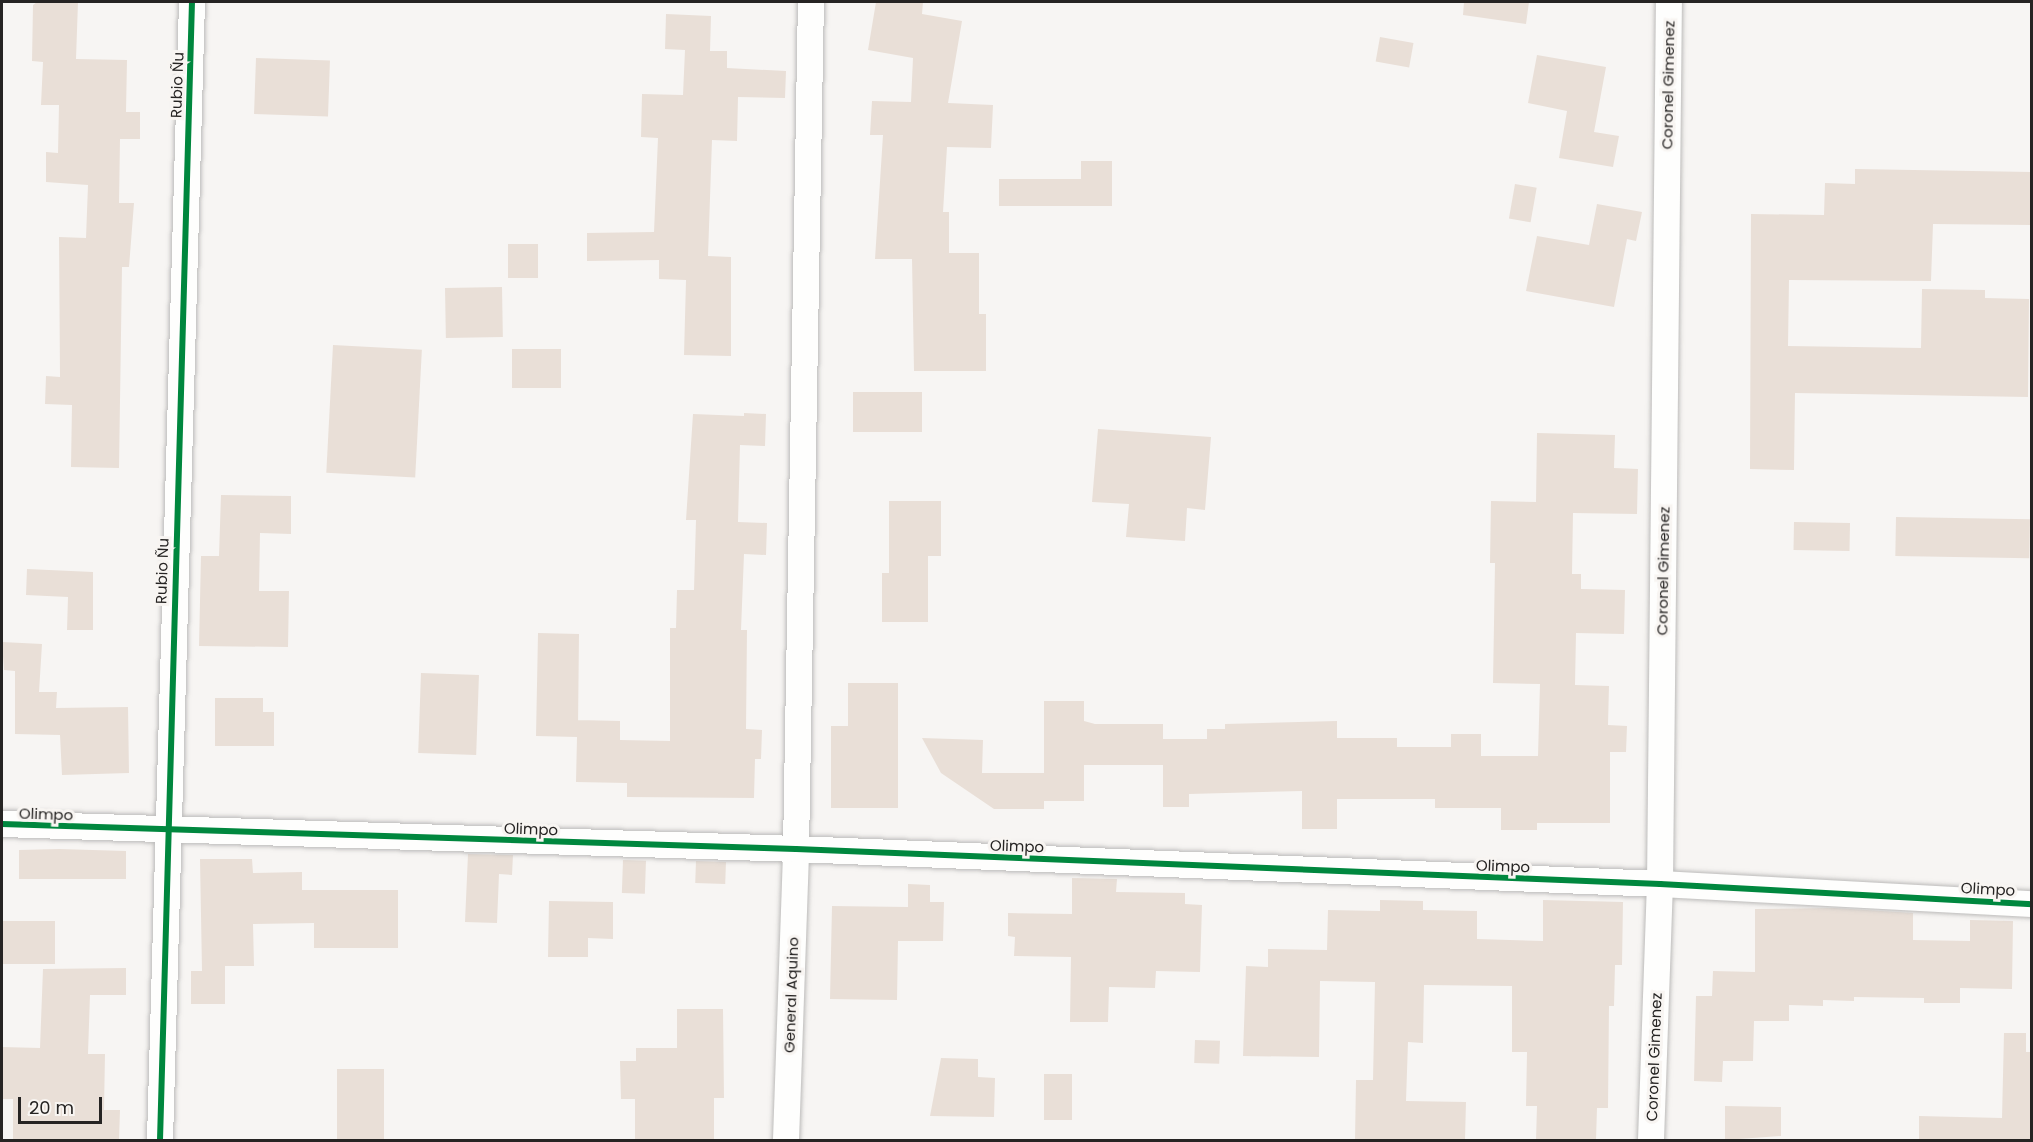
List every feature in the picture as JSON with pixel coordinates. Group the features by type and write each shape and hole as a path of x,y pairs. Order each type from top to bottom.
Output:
{"street":[{"name":"Rubio Ñu","path":"160,1140 166,829 192,2"},
{"name":"General Aquino","path":"786,1140 796,849 811,2"},
{"name":"Coronel Gimenez","path":"1651,1140 1660,884 1669,2"},
{"name":"Olimpo","path":"2,824 796,849 1660,884 2031,904"}],"building":[{"path":"37,2 78,2 76,59 127,60 126,112 140,112 140,139 120,139 119,203 134,203 129,267 122,267 119,468 71,467 72,405 45,404 46,376 60,377 59,237 86,238 88,185 46,182 46,152 58,153 59,105 41,105 43,62 32,61 33,5"},
{"path":"876,2 923,2 922,14 962,21 948,103 993,105 991,148 947,147 943,212 949,212 949,253 979,253 979,314 986,314 986,371 914,371 912,259 875,259 883,135 870,135 872,101 911,102 913,58 868,50"},
{"path":"1464,2 1529,2 1526,24 1463,15"},
{"path":"666,14 711,16 710,51 727,51 727,68 786,71 785,98 738,97 737,141 712,140 708,256 731,257 731,356 684,355 686,280 659,279 659,260 587,261 587,233 654,232 658,138 641,137 642,94 683,95 685,50 665,49"},
{"path":"1380,37 1413,43 1409,68 1376,62"},
{"path":"1537,55 1606,67 1594,132 1619,136 1613,167 1559,158 1567,111 1528,103"},
{"path":"256,58 330,61 328,117 254,114"},
{"path":"1081,161 1112,161 1112,206 999,206 999,179 1081,179"},
{"path":"1855,169 2031,172 2031,225 1933,224 1931,281 1789,280 1788,346 1921,348 1922,289 1985,290 1985,298 2029,299 2028,397 1795,393 1794,470 1750,469 1751,214 1824,215 1825,183 1855,184"},
{"path":"1515,184 1537,188 1531,222 1509,218"},
{"path":"1597,204 1642,212 1636,241 1627,239 1614,307 1526,291 1537,236 1589,245"},
{"path":"508,244 538,244 538,278 508,278"},
{"path":"502,287 503,337 446,338 445,288"},
{"path":"333,345 422,350 415,477 326,473"},
{"path":"512,349 561,349 561,388 512,388"},
{"path":"853,392 922,392 922,432 853,432"},
{"path":"744,413 766,414 765,446 740,445 738,522 767,523 766,555 744,554 741,630 747,630 746,729 762,730 761,759 755,759 754,798 627,797 627,783 576,782 577,737 536,736 538,633 579,634 578,720 620,721 620,740 670,741 670,628 676,628 677,590 694,590 696,520 686,520 693,414 744,416"},
{"path":"1098,429 1211,437 1205,510 1187,508 1185,541 1126,537 1129,504 1092,502"},
{"path":"1537,433 1615,435 1614,468 1638,469 1637,514 1573,513 1572,574 1581,574 1581,589 1625,590 1624,634 1576,633 1575,685 1609,686 1608,725 1627,726 1626,752 1610,752 1610,823 1537,823 1537,830 1501,830 1501,808 1435,808 1435,799 1337,799 1337,829 1302,829 1302,791 1189,794 1189,807 1163,807 1163,765 1084,765 1084,801 1044,801 1044,809 994,809 941,773 922,738 983,740 982,773 1044,773 1044,701 1084,701 1084,721 1095,724 1163,724 1163,739 1207,739 1207,729 1225,729 1225,724 1337,721 1337,738 1397,738 1397,747 1451,747 1451,734 1481,734 1481,756 1538,756 1540,684 1493,683 1495,563 1490,563 1491,501 1536,502"},
{"path":"221,495 291,496 291,534 260,533 259,591 289,591 288,647 199,646 201,556 219,556"},
{"path":"889,501 941,501 941,556 928,556 928,622 882,622 882,573 889,573"},
{"path":"1896,517 2030,519 2029,558 1895,556"},
{"path":"1794,522 1850,523 1850,551 1794,550"},
{"path":"27,569 93,572 93,630 67,630 68,597 26,595"},
{"path":"2,642 42,644 39,692 57,692 56,708 128,707 129,773 62,775 60,735 15,734 15,671 4,670"},
{"path":"421,673 479,675 476,755 418,753"},
{"path":"848,683 898,683 898,808 831,808 831,726 848,726"},
{"path":"215,698 263,698 263,712 274,712 274,746 215,746"},
{"path":"19,850 126,851 126,879 19,879"},
{"path":"468,854 513,855 512,875 499,874 497,923 465,922"},
{"path":"200,859 252,859 253,873 302,872 302,890 398,890 398,948 314,948 314,923 253,924 254,966 225,966 225,1004 191,1004 191,971 202,971"},
{"path":"623,860 646,861 645,894 622,893"},
{"path":"696,861 726,862 725,884 695,883"},
{"path":"1072,878 1117,879 1116,892 1185,893 1185,904 1202,905 1200,972 1156,971 1155,988 1109,987 1108,1022 1070,1022 1071,957 1014,956 1015,937 1008,936 1008,913 1072,914"},
{"path":"908,884 930,885 930,902 944,902 943,941 898,941 897,1000 830,999 832,906 908,907"},
{"path":"1380,900 1423,901 1423,910 1477,911 1477,939 1543,941 1543,900 1623,902 1622,965 1615,965 1614,1006 1609,1006 1608,1108 1597,1108 1596,1140 1536,1140 1537,1106 1526,1106 1527,1052 1512,1052 1512,986 1424,985 1423,1043 1408,1042 1406,1101 1466,1102 1465,1140 1355,1140 1356,1080 1373,1080 1375,982 1320,981 1319,1057 1243,1056 1246,966 1268,967 1268,949 1327,950 1328,910 1380,911"},
{"path":"549,901 613,902 613,939 588,938 588,957 548,957"},
{"path":"1835,908 1913,913 1913,940 1970,941 1970,920 2013,921 2012,989 1960,988 1960,1003 1924,1003 1924,998 1854,997 1854,1001 1823,1000 1823,1006 1789,1005 1789,1021 1754,1021 1753,1061 1723,1061 1722,1082 1694,1081 1696,996 1712,996 1713,971 1755,972 1755,909"},
{"path":"3,921 55,921 55,964 3,964"},
{"path":"126,968 126,995 90,995 88,1054 105,1054 104,1110 120,1110 119,1140 13,1140 13,1099 2,1099 2,1047 40,1048 43,969"},
{"path":"677,1009 723,1009 724,1098 714,1098 714,1140 635,1140 635,1099 621,1099 620,1061 636,1061 636,1048 677,1048"},
{"path":"2004,1033 2026,1033 2026,1052 2031,1052 2031,1140 1919,1140 1919,1116 2002,1118"},
{"path":"1195,1040 1220,1041 1219,1064 1194,1063"},
{"path":"941,1058 978,1059 978,1077 995,1078 994,1117 930,1116"},
{"path":"337,1069 384,1069 384,1140 337,1140"},
{"path":"1044,1074 1072,1074 1072,1120 1044,1120"},
{"path":"1725,1106 1781,1107 1781,1136 1725,1140"}],"cycle path":[{"path":"160,1140 192,2"},
{"path":"2,824 796,849 1660,884 2032,904"}]}
